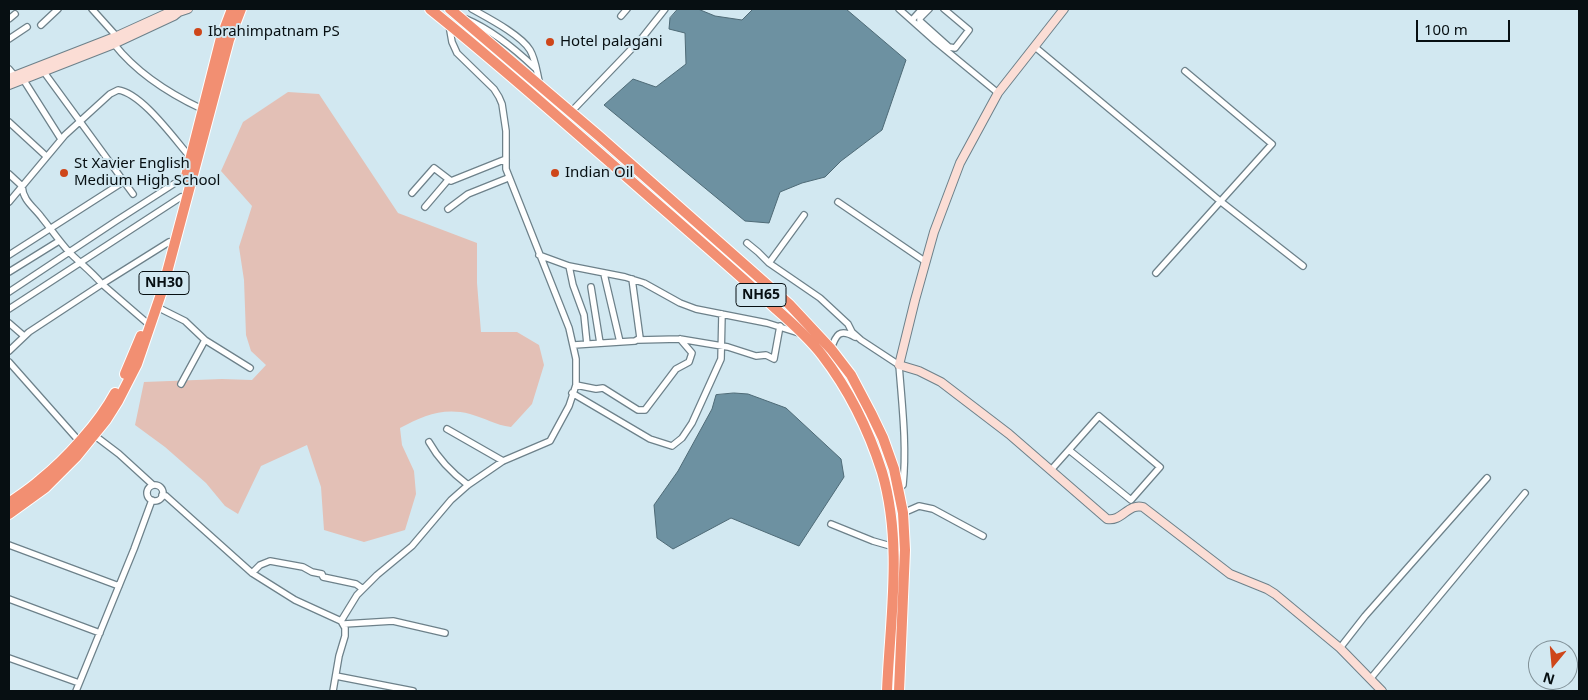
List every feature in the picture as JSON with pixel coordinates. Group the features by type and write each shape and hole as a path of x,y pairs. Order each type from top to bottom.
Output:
{"highway":[{"name":"NH30","path":"9,503 40,481 58,465 112,399 138,354 181,197 221,38 232,9"},
{"name":"NH30","path":"9,514 45,488 76,457 118,402 157,307 241,9"},
{"name":"NH65","path":"430,9 734,270 804,335 821,353 844,384 871,443 882,474 889,509 894,547 887,691"},
{"name":"NH65","path":"454,12 789,304 831,349 851,376 883,438 898,488 903,513 906,550 899,691"}],"street":[{"path":"41,26 58,9"},
{"path":"92,9 117,40 125,56 152,79 202,109"},
{"path":"9,69 12,77 42,69 174,16 174,10 188,9"},
{"path":"472,9 513,34 530,49 540,85"},
{"path":"621,16 628,9"},
{"path":"570,112 642,38 665,9"},
{"path":"900,9 912,20 920,24 998,93"},
{"path":"912,20 921,12 929,9"},
{"path":"943,45 955,48 969,30 944,9"},
{"path":"898,488 903,485 904,469 904,421 899,366 934,232 960,164 998,93 1064,9"},
{"path":"454,12 483,26 518,52 536,69"},
{"path":"920,24 921,12"},
{"path":"9,18 15,14"},
{"path":"333,691 345,636 342,622 363,589 412,546 451,500 468,485 503,461 550,440 568,406 576,385 574,345 508,178 506,170 504,113 499,97 494,89 457,53 452,42 449,24"},
{"path":"9,39 27,27"},
{"path":"1035,47 1220,201 1303,266"},
{"path":"9,85 23,80 42,69"},
{"path":"42,69 133,194"},
{"path":"1156,273 1272,144 1185,71"},
{"path":"23,80 63,137"},
{"path":"9,202 63,137 110,94 118,90 122,90 150,109 191,158"},
{"path":"9,122 46,156"},
{"path":"412,193 434,168 448,180 457,180 506,159"},
{"path":"9,174 22,186 22,195 59,241 79,262 94,273 102,284 146,322"},
{"path":"9,292 186,176"},
{"path":"448,209 468,194 508,178"},
{"path":"425,207 448,180"},
{"path":"9,255 123,182"},
{"path":"9,309 181,197"},
{"path":"838,202 926,262"},
{"path":"769,263 804,215"},
{"path":"9,272 59,241"},
{"path":"9,351 24,336 59,312 169,242"},
{"path":"747,243 769,263 820,298 848,324 852,332 861,340"},
{"path":"539,255 569,266 632,279 653,287 674,300 696,309 780,326 804,335"},
{"path":"569,266 573,285 584,315 587,344"},
{"path":"604,274 620,342"},
{"path":"632,279 640,335 638,340"},
{"path":"591,287 600,343"},
{"path":"157,307 185,321 205,340 250,368"},
{"path":"572,393 650,439 672,446 682,438 692,423 721,359 722,314"},
{"path":"9,323 24,336"},
{"path":"574,345 680,339 728,347 756,356 766,355 774,359 780,326"},
{"path":"831,349 834,338 838,334 843,332 851,334 899,366 919,371 941,382 1010,434 1107,519 1117,519 1133,507 1138,506 1148,510 1230,574 1275,594 1340,648 1382,691"},
{"path":"576,385 596,389 602,388 638,410 645,410 676,369 689,362 692,353 680,339"},
{"path":"182,384 205,340"},
{"path":"9,362 79,440"},
{"path":"1051,470 1099,416 1160,467 1131,500 1069,450"},
{"path":"447,429 503,461"},
{"path":"94,435 119,454 153,485 160,487 162,495"},
{"path":"429,442 436,456 451,472 468,485"},
{"path":"1340,648 1486,478"},
{"path":"152,500 147,493 148,488 153,485"},
{"path":"1371,678 1525,493"},
{"path":"152,500 159,499 162,495"},
{"path":"162,495 166,496 252,573 295,600 342,622 393,621 445,633"},
{"path":"76,691 152,500"},
{"path":"903,513 919,506 932,509 983,536"},
{"path":"831,524 873,541 894,547"},
{"path":"9,545 119,586"},
{"path":"252,573 260,565 270,561 303,567 312,572 322,574 323,577 356,584 363,589"},
{"path":"9,599 100,632"},
{"path":"9,658 79,683"},
{"path":"336,676 413,691"}],"shaded area":[{"path":"288,92 319,94 398,213 477,243 477,283 481,332 517,332 539,345 544,365 532,404 511,427 470,414 442,412 425,416 400,428 402,445 414,471 416,494 405,530 364,542 324,530 321,487 307,445 261,466 238,514 225,506 206,483 165,447 135,425 144,382 222,379 252,380 266,365 251,351 246,335 244,280 239,247 252,206 221,171 243,122"}],"water":[{"path":"678,9 698,9 715,16 742,20 753,9 846,9 906,60 882,130 841,161 825,177 802,183 780,192 769,223 745,221 604,105 633,79 656,87 686,64 685,33 669,29 670,18"},
{"path":"748,394 786,408 841,459 844,477 799,546 731,518 673,549 657,538 654,505 678,471 712,409 716,395"}],"place":[{"name":"Ibrahimpatnam PS","path":"198,32"},
{"name":"Hotel palagani","path":"550,42"},
{"name":"St Xavier English Medium High School","path":"64,173"},
{"name":"Indian Oil","path":"555,173"}]}
